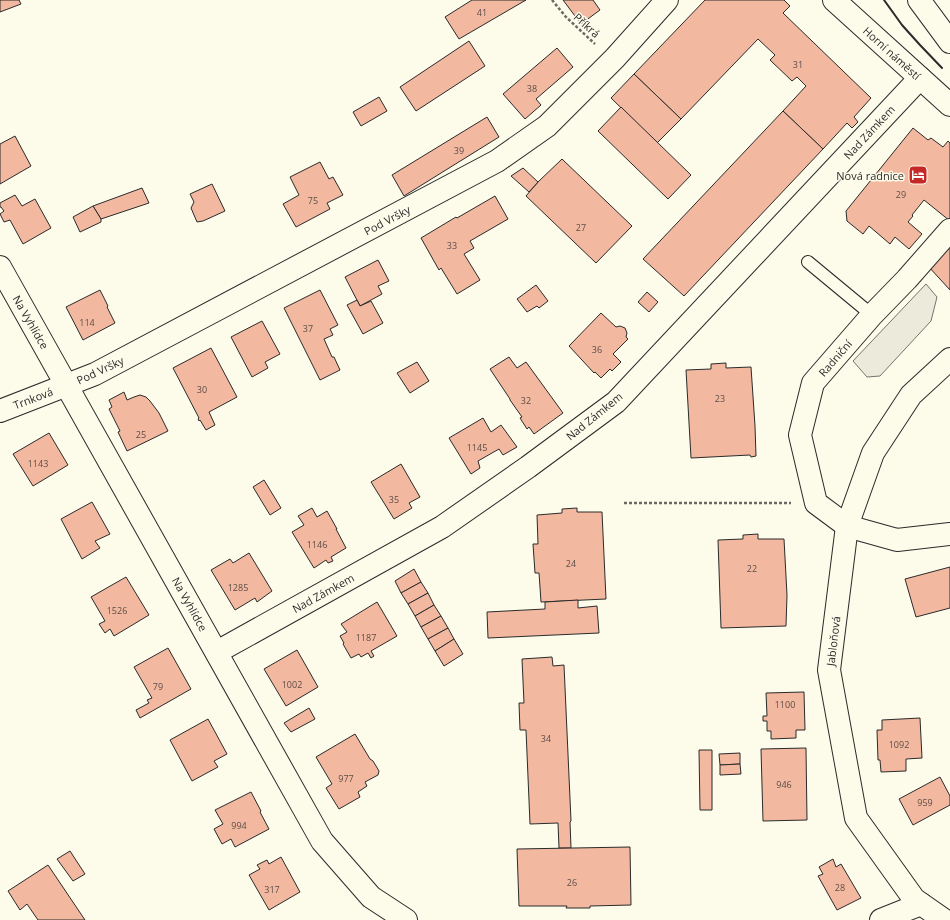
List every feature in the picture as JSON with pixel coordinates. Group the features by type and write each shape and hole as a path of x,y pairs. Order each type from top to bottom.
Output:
{"street":[{"name":"Pod Vršky","path":"67,385 95,374 497,161 547,126 615,58 667,0"},
{"name":"Horní náměstí","path":"834,0 950,105"},
{"path":"918,0 950,42"},
{"name":"Nad Zámkem","path":"217,652 442,527 528,467 616,402 920,78"},
{"name":"Radniční","path":"847,526 816,503 800,435 813,383 872,315 950,230"},
{"name":"Na Vyhlídce","path":"0,267 322,841 371,897 406,920"},
{"name":"Jabloňová","path":"944,920 914,899 856,818 829,670 847,526 873,453 911,395 950,359"},
{"name":"Trnková","path":"0,411 67,385"},
{"path":"847,526 897,540 950,534"},
{"path":"881,920 921,904"}],"lane":[{"path":"808,262 872,315"}],"path":[{"name":"Příkrá","path":"552,0 566,17 594,43 615,58"},
{"path":"624,503 794,503"}],"shaded area":[{"path":"926,284 937,297 931,321 880,376 867,377 853,361"}],"building":[{"path":"0,0 19,0 21,4 0,12"},
{"path":"472,0 526,0 459,39 445,17"},
{"path":"563,0 593,0 600,10 581,24"},
{"path":"705,0 784,0 790,6 783,13 871,98 854,117 858,122 852,128 847,123 823,149 783,111 806,86 797,77 792,81 770,60 775,55 758,39 681,119 634,74"},
{"path":"469,41 485,66 416,111 400,87"},
{"path":"557,48 573,67 536,99 541,105 525,119 503,94"},
{"path":"634,74 681,119 657,143 611,98"},
{"path":"379,97 387,111 361,126 353,112"},
{"path":"621,107 691,175 668,199 598,131"},
{"path":"783,111 823,149 684,296 643,259"},
{"path":"487,117 499,137 404,196 392,175"},
{"path":"913,128 928,140 931,138 943,147 948,141 950,143 950,221 924,200 908,222 922,234 909,249 895,237 890,244 869,226 863,234 847,221 846,211"},
{"path":"15,136 31,166 0,184 0,144"},
{"path":"562,159 632,226 596,263 526,196"},
{"path":"320,162 329,179 333,177 343,195 327,203 330,209 296,227 283,204 299,195 290,177"},
{"path":"523,168 538,182 529,192 511,176"},
{"path":"212,184 225,211 203,221 197,222 191,208 194,202 190,194"},
{"path":"142,188 149,203 101,219 93,206"},
{"path":"15,195 22,206 35,199 51,228 23,244 10,220 4,222 0,214 4,211 0,207 0,203"},
{"path":"495,196 508,219 470,241 474,248 464,254 480,280 457,294 441,268 439,270 421,238"},
{"path":"93,206 101,219 101,222 80,232 73,217"},
{"path":"950,244 950,290 928,266"},
{"path":"378,260 389,281 378,286 382,294 360,306 345,277"},
{"path":"536,285 548,301 539,308 537,306 527,312 517,299"},
{"path":"100,290 115,323 83,340 66,307"},
{"path":"320,290 338,325 330,329 333,335 324,339 340,370 320,380 284,308"},
{"path":"647,292 658,302 649,312 638,302"},
{"path":"357,300 360,306 371,301 383,323 363,334 347,305"},
{"path":"601,313 616,327 620,326 625,328 627,333 626,337 628,339 613,354 621,362 612,371 610,369 601,378 595,372 594,373 569,346"},
{"path":"262,321 280,354 265,362 268,368 252,377 231,337"},
{"path":"211,348 237,397 209,412 215,425 206,430 200,420 199,421 199,418 173,368"},
{"path":"509,357 517,368 526,362 563,413 534,434 529,427 527,429 520,418 522,417 490,369"},
{"path":"417,362 429,381 410,393 397,373"},
{"path":"726,363 726,368 751,367 756,456 691,458 686,370 711,369 711,364"},
{"path":"124,392 127,400 140,395 146,397 159,413 168,431 127,451 118,432 120,431 109,409 112,407 109,400"},
{"path":"483,418 491,432 501,425 517,447 503,455 499,449 478,461 480,468 471,474 449,438"},
{"path":"49,433 68,465 33,486 13,454"},
{"path":"401,464 420,497 409,503 412,508 394,519 371,482"},
{"path":"264,480 281,508 270,515 253,487"},
{"path":"92,502 110,534 95,541 100,548 82,559 61,519"},
{"path":"312,508 317,517 327,511 346,548 331,557 333,561 328,563 326,560 314,568 292,532 304,525 298,516"},
{"path":"577,508 577,512 602,512 606,599 541,602 539,573 535,573 533,544 538,544 537,515 562,513 562,509"},
{"path":"758,534 758,539 784,539 787,595 786,626 721,628 718,540 743,539 743,535"},
{"path":"249,553 272,591 257,602 255,598 235,610 211,570 230,559 233,563"},
{"path":"950,567 950,608 916,617 905,579"},
{"path":"414,569 421,582 401,593 395,581"},
{"path":"126,577 149,615 114,636 110,629 105,633 99,624 105,621 91,597"},
{"path":"421,582 428,593 408,604 401,593"},
{"path":"428,593 434,605 415,616 408,604"},
{"path":"578,600 578,608 597,606 599,633 488,638 487,612 545,609 545,602"},
{"path":"377,602 397,636 371,651 374,656 371,658 368,653 361,657 359,654 351,658 340,636 347,632 341,624"},
{"path":"434,605 441,616 421,627 415,616"},
{"path":"441,616 448,628 428,639 421,627"},
{"path":"448,628 454,639 435,651 428,639"},
{"path":"454,639 463,654 444,666 435,651"},
{"path":"168,648 191,689 140,718 136,710 149,703 147,700 152,698 134,667"},
{"path":"297,650 318,687 286,706 264,669"},
{"path":"552,657 553,666 564,665 571,848 559,848 558,823 530,824 526,730 520,730 519,703 524,703 522,659"},
{"path":"804,692 805,730 796,730 796,738 771,739 771,731 767,731 767,721 763,721 763,716 767,716 766,693"},
{"path":"309,708 315,719 291,732 284,723"},
{"path":"920,718 922,758 906,759 906,771 881,772 880,760 878,760 877,730 882,730 882,720"},
{"path":"208,719 227,754 214,761 218,767 192,781 170,740"},
{"path":"355,734 379,771 378,775 365,782 367,786 358,792 360,797 339,809 326,788 332,784 316,757"},
{"path":"806,748 807,820 763,821 761,749"},
{"path":"699,750 712,750 712,810 700,810"},
{"path":"740,753 740,764 720,765 719,754"},
{"path":"740,764 741,774 720,775 720,765"},
{"path":"940,777 950,796 950,805 913,825 899,799"},
{"path":"251,792 269,829 235,847 231,839 222,844 214,829 223,824 215,810"},
{"path":"630,847 631,905 590,906 590,908 566,908 567,906 519,906 517,849"},
{"path":"70,851 85,874 73,881 57,859"},
{"path":"281,857 300,892 269,910 249,875 260,869 257,865 267,860 269,864"},
{"path":"833,859 836,867 841,864 861,898 837,910 818,876 823,874 819,867"},
{"path":"48,865 85,920 38,920 27,904 20,910 8,891"}],"wall":[{"path":"884,0 902,25 942,68"}],"place":[{"name":"Nová radnice","path":"918,175"}]}
